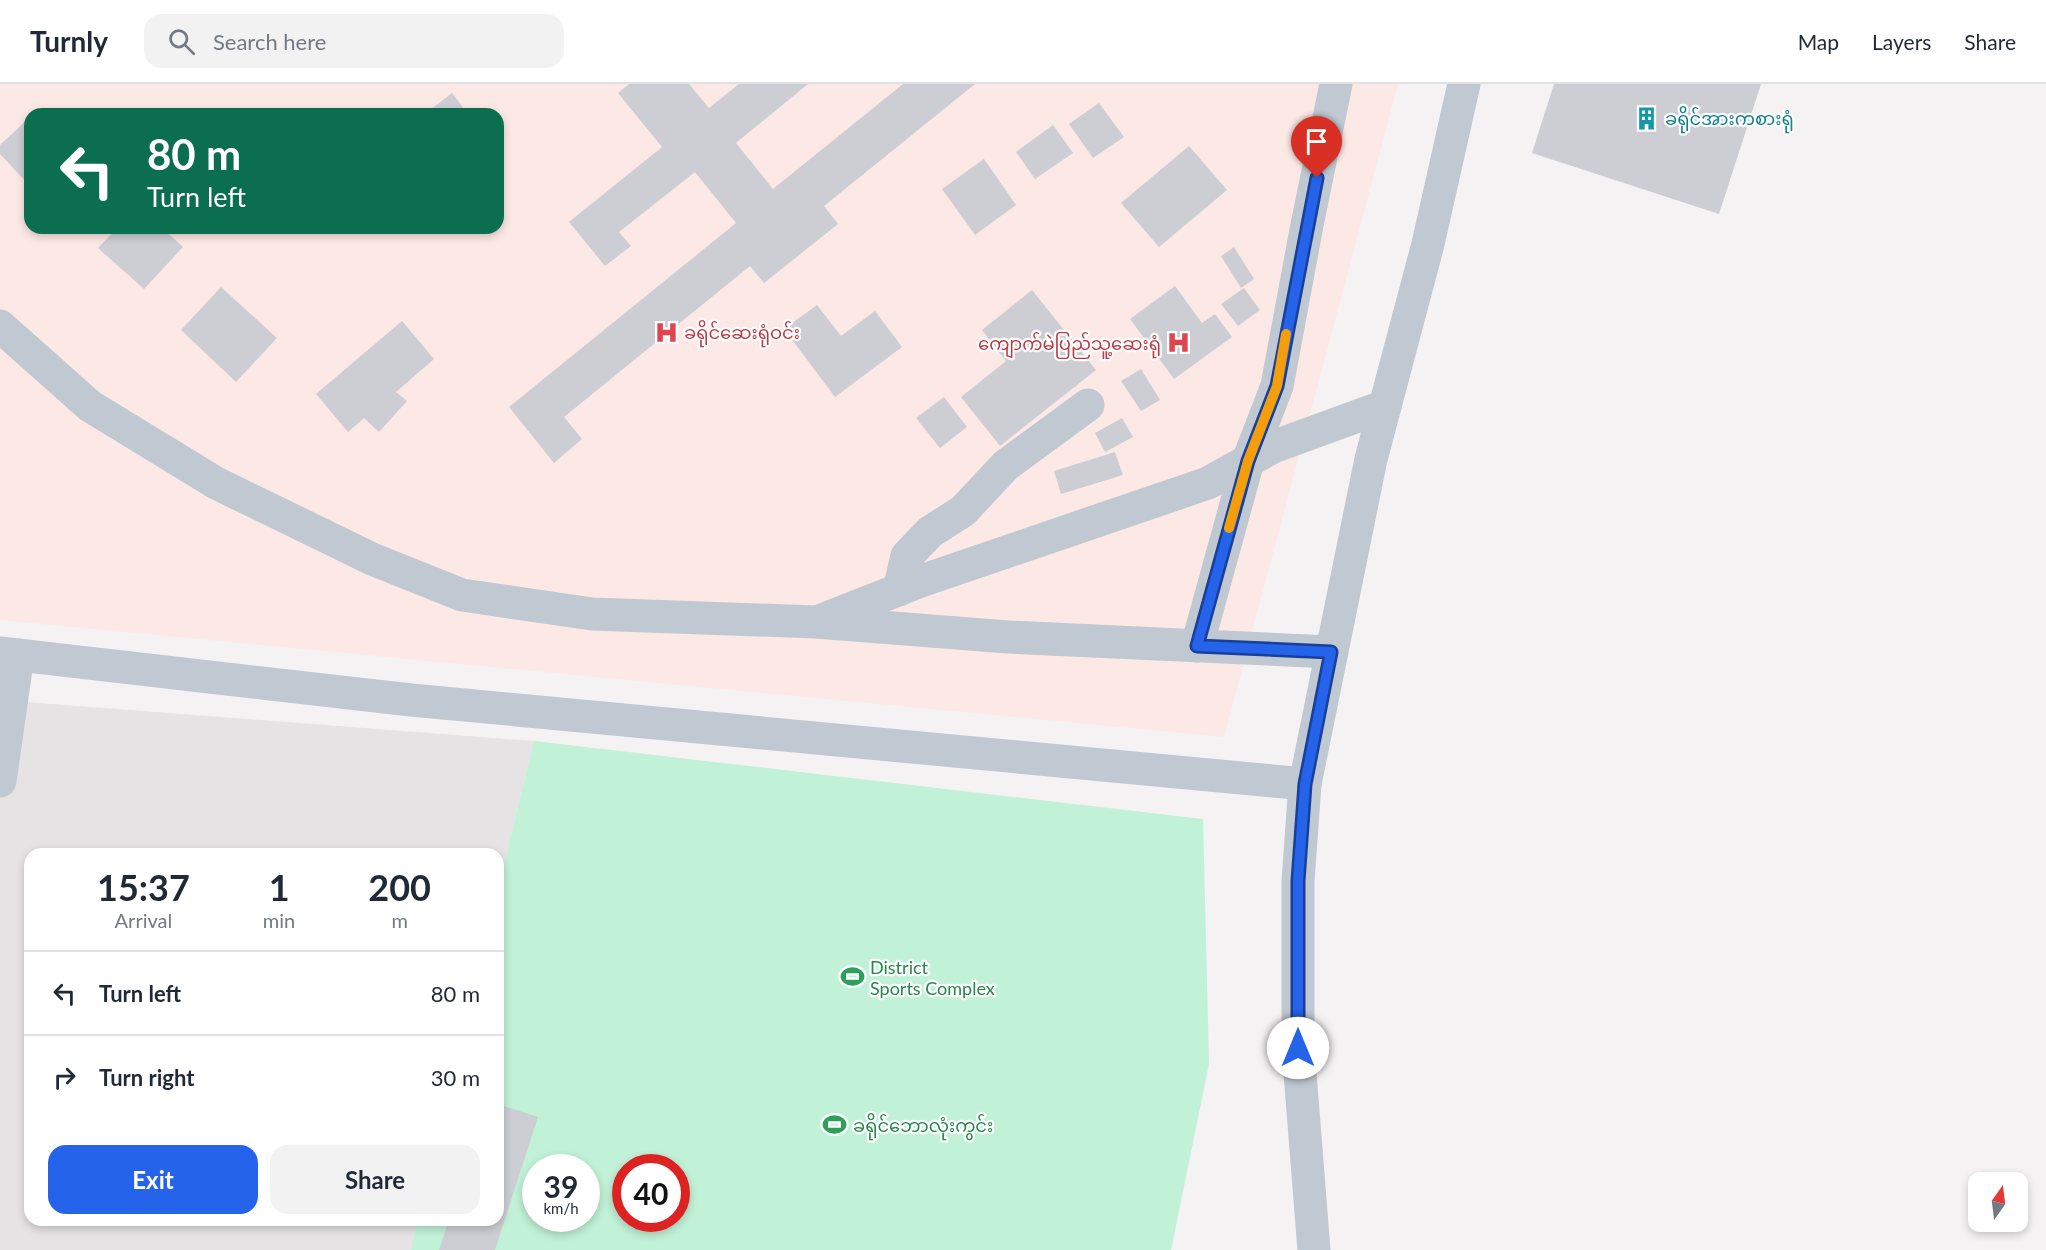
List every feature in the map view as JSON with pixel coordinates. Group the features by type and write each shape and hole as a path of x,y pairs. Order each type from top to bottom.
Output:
{"street":[{"path":"1197,646 1248,461 1277,386 1336,84"},
{"path":"1314,1250 1298,1048 1298,881 1305,784 1371,459 1428,244 1464,84"},
{"path":"0,326 90,406 216,483 372,559 462,595 592,614 816,622 1008,637 1331,652"},
{"path":"899,590 907,556 930,532 963,511 1006,465 1088,405"},
{"path":"816,622 899,590 1208,483 1273,447 1385,406"},
{"path":"0,781 9,654 423,701 1305,784"}],"shaded area":[{"name":"ခရိုင်ဆေးရုံဝင်း","path":"0,84 1398,84 1224,737 0,620"},
{"path":"0,700 534,741 504,865 504,848 24,848 24,1226 417,1226 411,1250 0,1250"}],"green space":[{"name":"District Sports Complex","path":"534,741 1203,819 1209,1064 1171,1250 411,1250 417,1226 504,1226 504,865"}],"building":[{"path":"629,84 689,84 709,108 739,84 808,84 736,143 773,189 903,84 975,84 824,206 838,224 764,283 750,266 564,417 582,439 554,463 509,407 736,223 695,172 619,232 631,246 605,266 569,222 662,147 618,93"},
{"name":"ခရိုင်အားကစားရုံ","path":"1554,84 1761,84 1719,214 1532,153"},
{"path":"452,93 463,108 433,108"},
{"path":"1099,103 1124,137 1093,158 1069,124"},
{"path":"24,123 24,180 0,154 0,145"},
{"path":"1053,125 1073,153 1035,179 1016,152"},
{"path":"1189,146 1227,190 1159,247 1121,203"},
{"path":"984,159 1016,205 975,235 942,189"},
{"path":"111,234 169,234 183,247 144,289 98,248"},
{"path":"1234,247 1254,279 1241,288 1221,256"},
{"path":"1175,286 1202,323 1215,314 1232,337 1174,379 1130,319"},
{"path":"221,287 277,338 236,382 181,330"},
{"path":"1244,288 1260,310 1238,326 1221,304"},
{"path":"1032,290 1096,370 1000,446 961,397 1006,361 982,330"},
{"path":"817,305 841,336 875,311 902,347 835,397 784,329"},
{"path":"402,321 434,359 396,392 407,401 379,432 364,418 348,432 316,394"},
{"path":"1141,369 1160,400 1141,411 1121,381"},
{"path":"944,397 967,427 940,448 916,418"},
{"path":"1122,418 1133,437 1105,452 1095,433"},
{"path":"1115,452 1123,475 1061,494 1054,471"},
{"path":"504,1106 538,1117 526,1154 522,1154 522,1166 504,1222"},
{"path":"447,1226 503,1226 495,1250 439,1250"}],"slow traffic":[{"path":"1229,528 1248,461 1277,386 1286,334"}],"place":[{"name":"ခရိုင်အားကစားရုံ","path":"1647,118"},
{"name":"ခရိုင်ဆေးရုံဝင်း","path":"666,332"},
{"name":"ကျောက်မဲပြည်သူ့ဆေးရုံ","path":"1179,343"},
{"name":"District Sports Complex","path":"852,977"},
{"name":"ခရိုင်ဘောလုံးကွင်း","path":"835,1125"}],"route":[{"path":"1298,1048 1298,881 1305,784 1331,652 1197,646 1248,461 1277,386 1317,178"}]}
